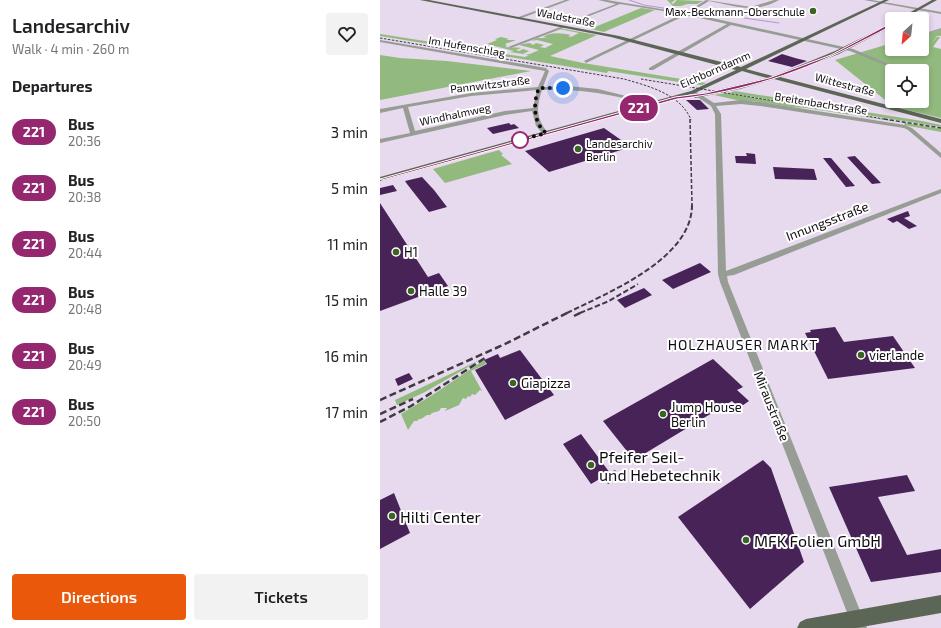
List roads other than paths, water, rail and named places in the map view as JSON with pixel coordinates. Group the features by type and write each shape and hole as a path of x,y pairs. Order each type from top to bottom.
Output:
{"main road":[{"name":"Waldstraße","path":"422,0 613,36 743,69"},
{"name":"Eichborndamm","path":"380,179 645,105 677,98 743,69 887,0"},
{"path":"913,12 935,0"},
{"path":"677,98 700,95 775,77 812,64 846,49 885,28"},
{"name":"Wittestraße","path":"743,69 941,121"},
{"path":"806,628 858,624 941,604"}],"street":[{"path":"518,18 568,0"},
{"path":"600,0 685,14 846,49 886,64"},
{"path":"586,62 685,14 708,0 752,8 777,0"},
{"path":"866,0 941,13"},
{"path":"580,18 619,3"},
{"path":"651,69 735,20"},
{"path":"510,47 564,27"},
{"name":"Im Hufenschlag","path":"380,41 546,69 546,73"},
{"path":"531,72 546,73 539,88 535,108 537,120 546,133"},
{"name":"Pannwitzstraße","path":"380,111 469,96 539,88 584,89 627,98"},
{"name":"Miraustraße","path":"693,92 700,95 712,105 718,114 722,274 858,624"},
{"name":"Breitenbachstraße","path":"712,105 757,103 905,127 910,129 941,156"},
{"path":"404,106 413,133"},
{"name":"Windhalmweg","path":"380,141 535,108"},
{"name":"Innungsstraße","path":"722,274 731,273 941,191"}],"waterway":[{"path":"629,0 644,5 682,11"},
{"path":"695,13 739,17"},
{"path":"744,18 779,23"},
{"path":"929,33 941,29"}],"railway":[{"path":"380,38 624,79 653,88 672,97 686,111 691,120"},
{"path":"641,79 890,120"},
{"path":"690,119 692,204"},
{"path":"884,119 941,128"},
{"path":"567,313 604,295 645,272 663,257 679,241 689,224 692,204"},
{"path":"580,313 609,301 638,284"},
{"path":"380,400 505,344 567,313"},
{"path":"574,316 580,313"},
{"path":"380,422 411,406 485,358"},
{"path":"380,414 413,399"}],"place":[{"name":"Max-Beckmann-Oberschule","path":"813,11"},
{"name":"Landesarchiv Berlin","path":"578,149"},
{"name":"H1","path":"396,252"},
{"name":"Halle 39","path":"411,291"},
{"name":"vierlande","path":"861,355"},
{"name":"Giapizza","path":"513,383"},
{"name":"Jump House Berlin","path":"663,414"},
{"name":"Pfeifer Seil- und Hebetechnik","path":"591,465"},
{"name":"Hilti Center","path":"392,516"},
{"name":"MFK Folien GmbH","path":"746,540"}],"district":[{"name":"HOLZHAUSER MARKT","path":"743,344"}]}
